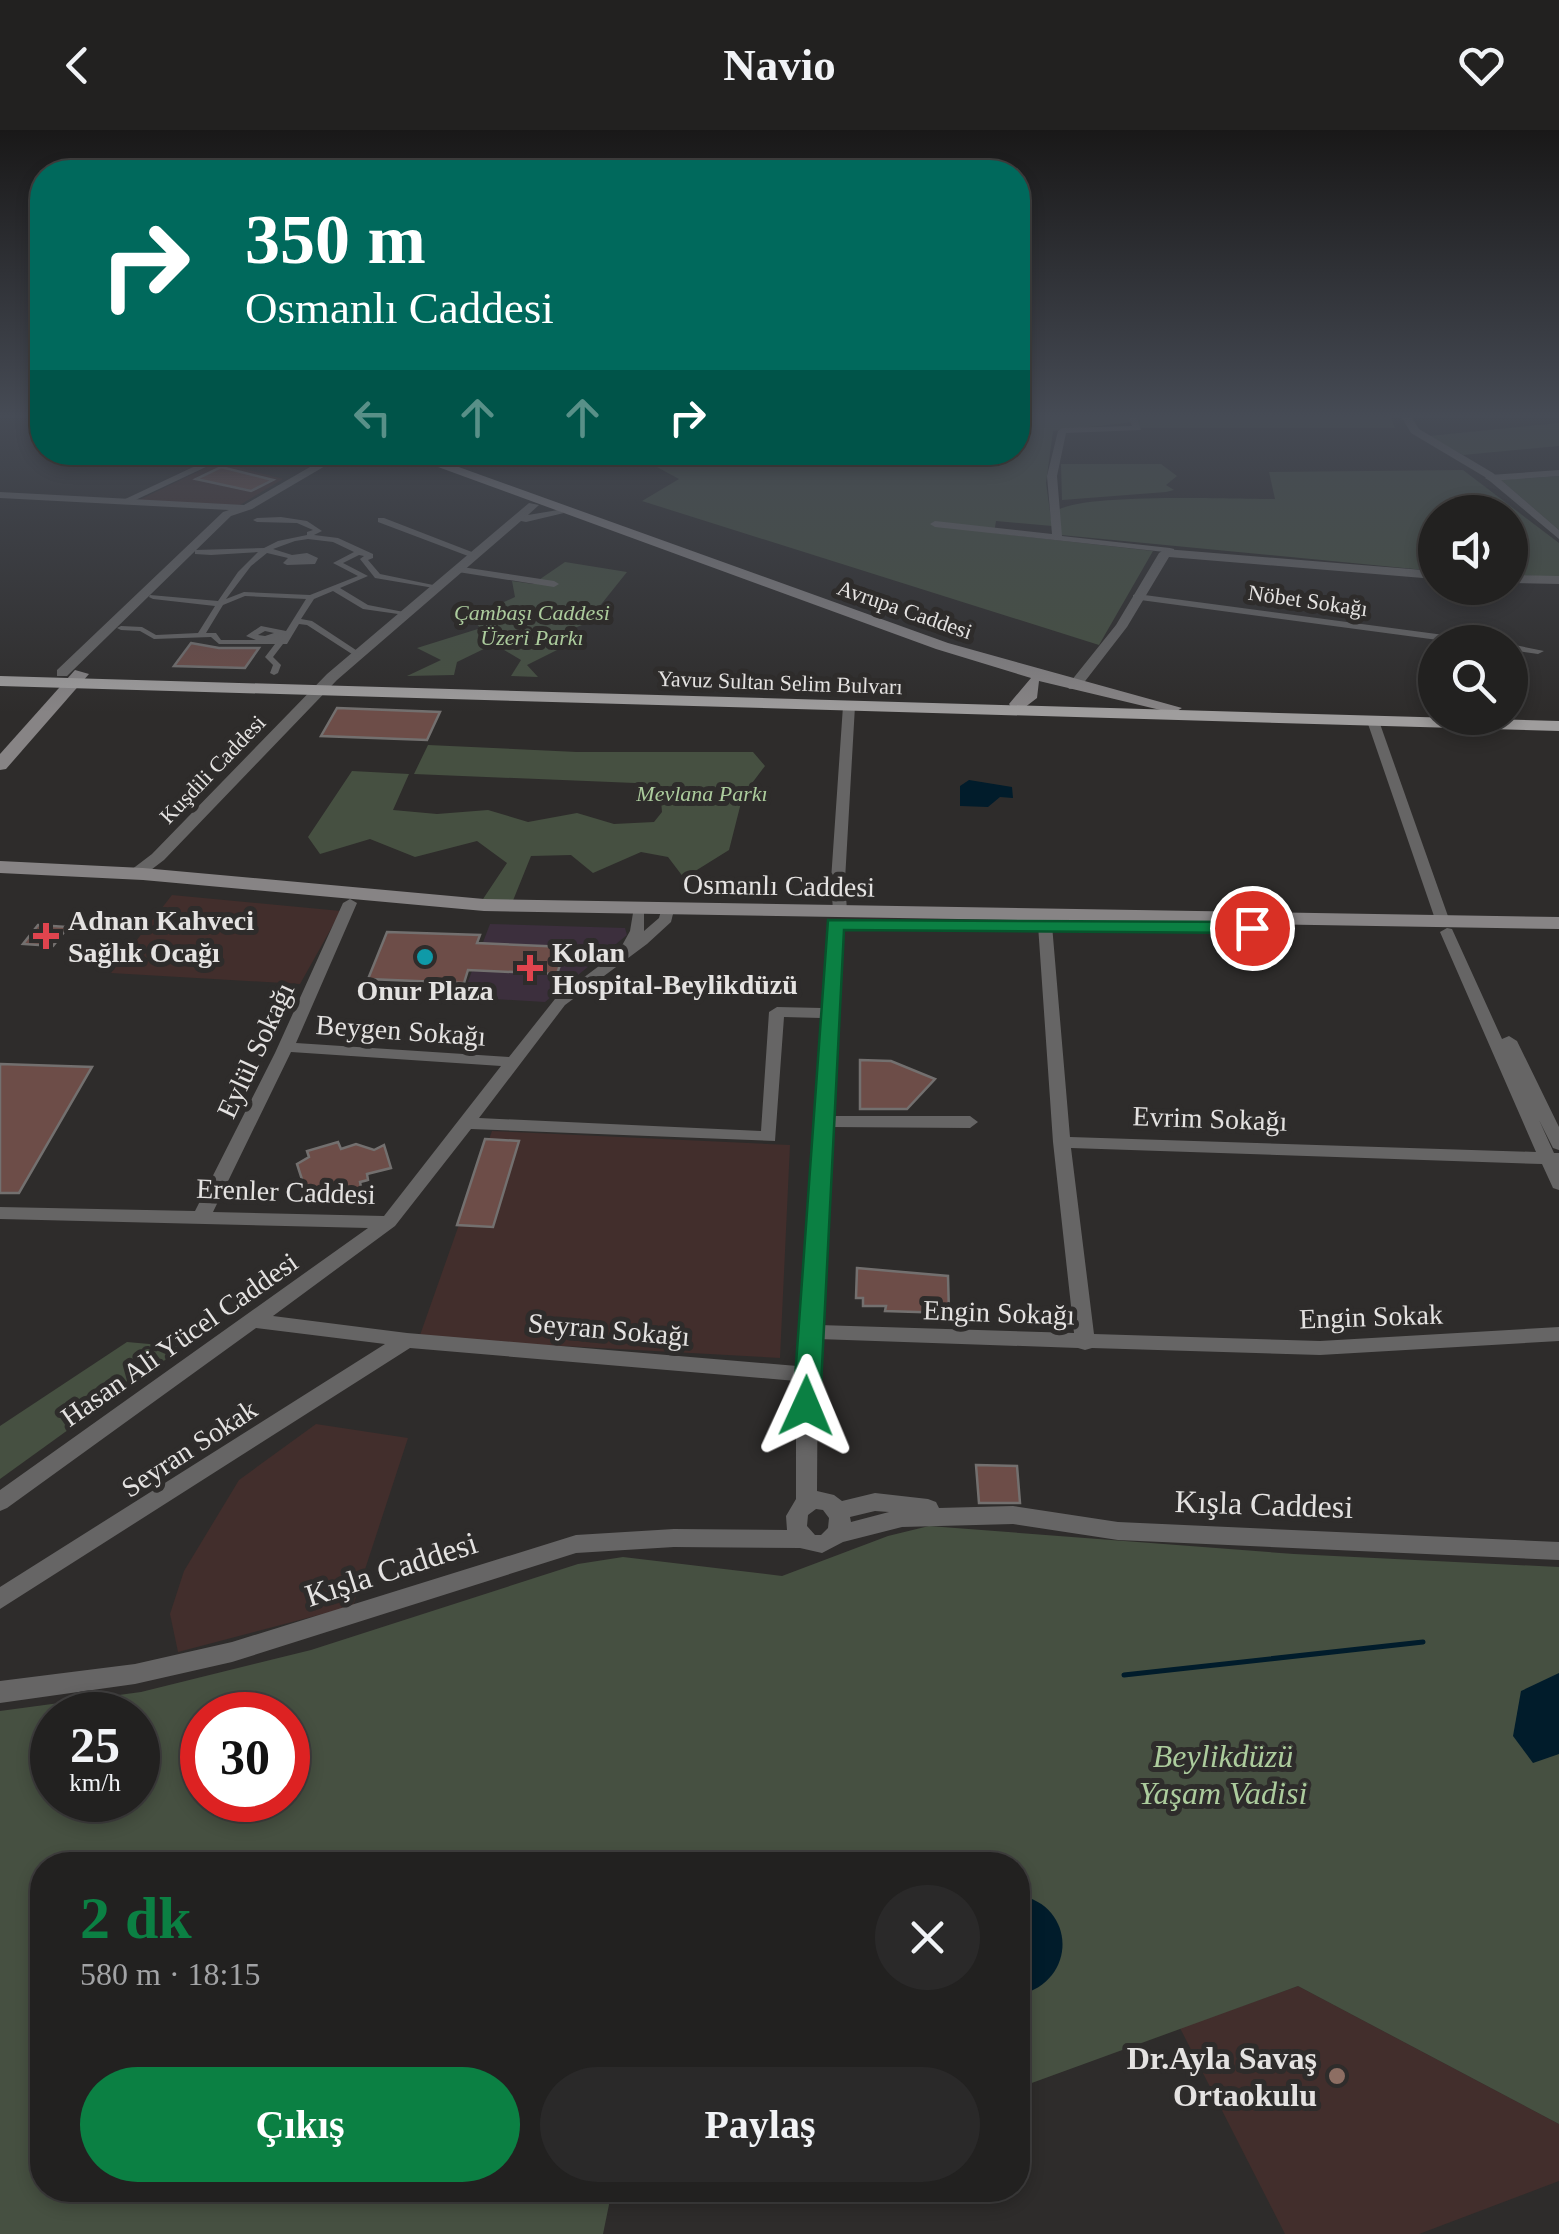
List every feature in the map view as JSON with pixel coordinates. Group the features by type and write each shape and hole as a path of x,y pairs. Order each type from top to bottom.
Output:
{"main road":[{"name":"Avrupa Caddesi","path":"560,516 861,626 1032,683 1072,708"},
{"name":"Avrupa Caddesi","path":"561,516 892,629 1074,686 1173,708"},
{"name":"Yavuz Sultan Selim Bulvarı","path":"0,677 332,682 393,688 1373,720 1559,722"},
{"path":"0,755 67,678"},
{"path":"0,765 67,678"},
{"path":"278,681 365,679 393,688"},
{"path":"1018,704 1032,694 1032,683"},
{"path":"1072,708 1074,686"},
{"name":"Yavuz Sultan Selim Bulvarı","path":"843,702 1418,715"},
{"name":"Yavuz Sultan Selim Bulvarı","path":"1528,720 1559,722"},
{"name":"Osmanlı Caddesi","path":"0,867 350,903 666,915 1446,924 1559,932"},
{"name":"Osmanlı Caddesi","path":"0,876 639,914"},
{"name":"Osmanlı Caddesi","path":"838,918 1045,925 1559,923"}],"street":[{"path":"67,678 225,516"},
{"path":"67,678 236,516"},
{"path":"332,682 472,554 529,516"},
{"path":"332,682 531,516"},
{"path":"1055,516 1057,538"},
{"path":"1535,516 1559,536"},
{"path":"257,520 302,521 316,527 318,531 310,534 314,536"},
{"path":"381,520 472,554"},
{"path":"935,524 1170,552 1418,574"},
{"path":"200,634 256,557 314,536 338,540 370,556 364,559 378,576 434,586"},
{"path":"153,596 197,604 236,599 244,594 312,597 364,576 337,563 313,560 307,555 292,557 272,549 198,552"},
{"path":"337,563 360,552"},
{"path":"1074,686 1121,627 1156,562 1170,552"},
{"path":"462,570 554,584"},
{"path":"1528,579 1559,580"},
{"path":"334,588 366,606 404,613"},
{"path":"278,681 278,665 269,657 312,597"},
{"name":"Nöbet Sokağı","path":"1137,597 1418,635"},
{"path":"296,622 309,623 332,682"},
{"path":"121,628 142,629 154,637 213,635 219,642 282,637"},
{"path":"1528,650 1538,651"},
{"name":"Kuşdili Caddesi","path":"138,882 158,857 332,682"},
{"path":"843,702 838,918 806,1374 807,1503 794,1520 805,1538 822,1542 885,1520 968,1515"},
{"path":"1373,720 1392,785 1446,924 1552,1159 1559,1184"},
{"name":"Eylül Sokağı","path":"202,1216 286,1048 350,903"},
{"path":"625,950 639,914"},
{"name":"Erenler Caddesi","path":"0,1213 389,1222 560,1002 666,915"},
{"path":"1446,924 1559,1144"},
{"path":"1045,925 1062,1142 1085,1343"},
{"path":"468,1123 769,1137 777,1012 830,1013"},
{"name":"Beygen Sokağı","path":"286,1048 512,1062"},
{"path":"822,1121 970,1122"},
{"name":"Evrim Sokağı","path":"1062,1142 1552,1159"},
{"name":"Hasan Ali Yücel Caddesi","path":"0,1502 389,1222"},
{"name":"Seyran Sokağı","path":"251,1320 407,1340 806,1374"},
{"name":"Engin Sokağı","path":"810,1332 1185,1346"},
{"name":"Engin Sokak","path":"1185,1346 1320,1348 1559,1334"},
{"name":"Seyran Sokak","path":"0,1599 407,1340"},
{"path":"807,1503 823,1502 839,1511 875,1502 968,1515"},
{"path":"836,1536 842,1524 839,1511"},
{"name":"Kışla Caddesi","path":"968,1515 1013,1515 1118,1532 1559,1551"},
{"name":"Kışla Caddesi","path":"0,1692 135,1674 232,1652 576,1544 674,1538 805,1538"}],"shaded area":[{"path":"172,895 341,911 300,984 111,973"},
{"name":"Kolan Hospital-Beylikdüzü","path":"490,924 625,928 627,935 545,1002 462,997"},
{"path":"492,1131 790,1145 780,1358 419,1338"},
{"path":"316,1424 408,1438 353,1606 178,1652 170,1614 184,1571 239,1480"},
{"name":"Dr.Ayla Savaş Ortaokulu","path":"1298,1986 1559,2124 1559,2181 1419,2234 1285,2234 1180,2028"}],"green space":[{"path":"690,516 1051,516 1052,526 996,521 994,533 1153,551 1099,645"},
{"path":"1059,516 1418,516 1418,569 1061,535"},
{"path":"1543,516 1559,516 1559,530"},
{"path":"1528,519 1559,543 1559,577 1528,576"},
{"name":"Çambaşı Caddesi Üzeri Parkı","path":"565,562 627,572 599,607 598,619 569,630 573,642 527,665 538,677 511,676 521,660 494,644 457,662 454,675 407,676 441,660 417,648 481,628 469,618 515,597 512,581 533,584"},
{"name":"Mevlana Parkı","path":"428,745 577,752 753,752 765,766 743,795 729,850 684,878 668,857 641,852 593,873 571,855 531,856 512,903 481,902 507,863 477,841 415,857 370,839 320,854 308,837 352,771 409,774 393,810 437,814 488,810 528,822 577,813 614,824 654,822 662,812 660,789 635,783 414,774"},
{"path":"127,1342 183,1347 0,1479 0,1426"},
{"name":"Beylikdüzü Yaşam Vadisi","path":"929,1526 1294,1554 1559,1567 1559,2124 1298,1986 1030,2084 1030,1852 30,1852 30,2202 610,2202 603,2234 0,2234 0,1711 30,1707 30,1822 160,1822 160,1692 141,1692 311,1650 578,1564 623,1557 782,1576 888,1536"}],"water":[{"path":"969,780 1012,787 1013,798 1000,797 988,807 960,806 960,786"},
{"path":"1559,1673 1559,1754 1533,1763 1513,1736 1521,1691"},
{"path":"1030,1899 1051,1913 1060,1928 1062,1944 1060,1960 1052,1975 1030,1990"}],"building":[{"path":"191,643 259,648 245,668 174,666"},
{"path":"337,708 440,712 427,740 321,736"},
{"name":"Adnan Kahveci Sağlık Ocağı","path":"38,925 68,927 53,946 23,944"},
{"name":"Onur Plaza","path":"387,932 480,935 477,943 566,947 557,974 468,970 464,983 368,979"},
{"path":"860,1060 891,1061 935,1079 907,1109 860,1109"},
{"path":"0,1064 92,1067 19,1193 0,1193"},
{"path":"485,1139 519,1141 493,1227 457,1225"},
{"path":"338,1142 341,1149 356,1144 374,1150 384,1145 391,1168 367,1174 368,1180 360,1182 362,1192 332,1200 314,1196 312,1190 306,1192 297,1164 309,1157 307,1151"},
{"path":"857,1268 948,1276 949,1313 885,1311 886,1306 863,1306 863,1298 856,1298"},
{"path":"976,1465 1017,1466 1020,1503 979,1503"}],"waterway":[{"path":"1124,1675 1423,1642"}],"place":[{"name":"Adnan Kahveci Sağlık Ocağı","path":"46,936"},
{"name":"Onur Plaza","path":"425,957"},
{"name":"Kolan Hospital-Beylikdüzü","path":"530,968"},
{"name":"Dr.Ayla Savaş Ortaokulu","path":"1337,2076"}],"route":[{"path":"806,1406 835,924 1252,928"}]}
